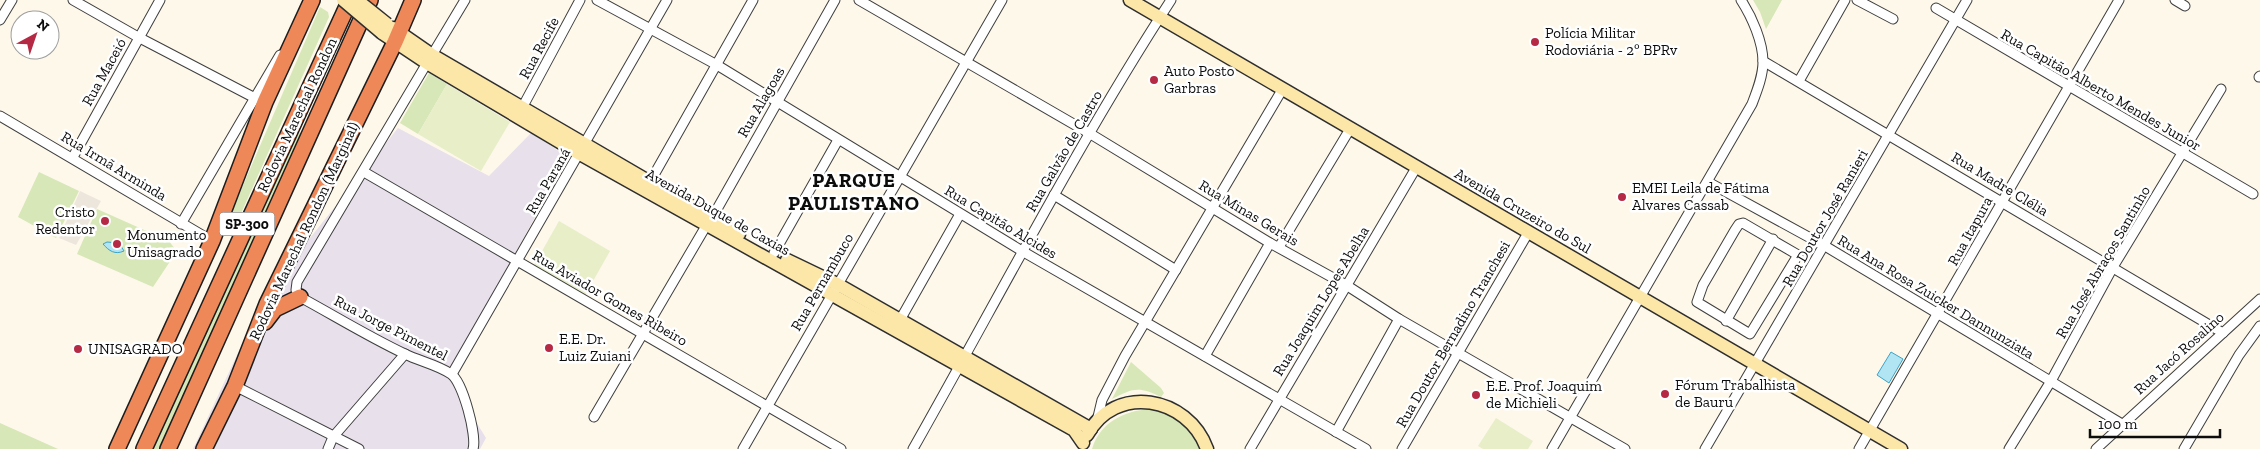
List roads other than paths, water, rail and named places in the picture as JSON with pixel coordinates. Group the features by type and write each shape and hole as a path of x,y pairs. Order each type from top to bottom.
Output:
{"highway":[{"path":"117,449 212,241 265,102 311,0"},
{"name":"Rodovia Marechal Rondon","path":"144,449 350,0"},
{"name":"Rodovia Marechal Rondon","path":"168,449 370,0"},
{"name":"Rodovia Marechal Rondon (Marginal)","path":"204,449 235,386 267,304 391,33 413,0"},
{"path":"253,340 275,309 300,297"}],"main road":[{"name":"Avenida Duque de Caxias","path":"343,0 429,59 709,222 834,288 900,320 1074,430 1082,446"},
{"name":"Avenida Duque de Caxias","path":"357,0 391,33"},
{"name":"Avenida Cruzeiro do Sul","path":"1130,0 1350,130 1901,449"},
{"name":"Avenida Duque de Caxias","path":"429,59 522,108 583,149 650,182 709,222 774,253 963,361 1094,425"},
{"path":"1082,446 1094,425 1110,411 1127,404 1145,402 1162,404 1179,412 1193,423 1203,438 1207,449"}],"street":[{"path":"0,20 12,0"},
{"path":"73,0 138,38 255,98"},
{"name":"Rua Maceió","path":"72,157 160,0"},
{"path":"181,224 311,0"},
{"path":"300,297 296,290 297,282 364,172 464,0"},
{"name":"Rua Recife","path":"522,108 580,0"},
{"name":"Rua Capitão Alcides","path":"597,0 717,65 1022,251 1366,449"},
{"name":"Rua Paraná","path":"452,374 667,0"},
{"path":"650,182 753,0"},
{"name":"Rua Alagoas","path":"594,417 709,222 835,0"},
{"name":"Rua Minas Gerais","path":"859,0 1089,133 1458,353 1625,449"},
{"name":"Rua Pernambuco","path":"743,449 834,288 1002,0"},
{"name":"Rua Galvão de Castro","path":"913,449 1089,133 1171,0"},
{"path":"1552,449 1642,298 1752,104 1763,62 1749,12 1741,0"},
{"path":"1799,81 1846,0"},
{"path":"1857,0 1893,19"},
{"name":"Rua Doutor José Ranieri","path":"1705,449 1967,0"},
{"name":"Rua Itapura","path":"1859,449 1939,314 2119,0"},
{"path":"2175,0 2185,6"},
{"name":"Rua Capitão Alberto Mendes Junior","path":"1936,8 2253,194"},
{"name":"Rua Madre Clélia","path":"1763,62 1890,134 2223,333"},
{"name":"Rua José Abraços Santinho","path":"2009,449 2051,381 2113,267 2221,89"},
{"path":"1094,425 1102,400 1145,323 1282,90"},
{"name":"Rua Irmã Arminda","path":"0,116 212,241"},
{"path":"1205,356 1274,245 1350,130"},
{"path":"774,253 838,140"},
{"name":"Rua Joaquim Lopes Abelha","path":"1250,449 1416,168"},
{"name":"Rua Aviador Gomes Ribeiro","path":"364,172 841,449"},
{"name":"Rua Ana Rosa Zuicker Dannunziata","path":"1708,182 1825,246 2122,424"},
{"path":"1054,195 1176,270"},
{"path":"900,320 960,214"},
{"path":"1757,229 1766,214"},
{"path":"1743,223 1757,229 1796,252 1797,260 1752,332 1747,334 1700,306 1697,298 1739,224 1743,223"},
{"name":"Rua Doutor Bernadino Tranchesi","path":"1402,449 1528,233"},
{"path":"1726,321 1773,239"},
{"name":"Rua Jorge Pimentel","path":"300,297 405,354 452,374 470,416 475,442 473,449"},
{"name":"Rua Jacó Rosalino","path":"2096,449 2260,299"},
{"path":"1336,432 1400,319"},
{"path":"2184,449 2239,355 2260,326"},
{"path":"328,449 333,437 405,354"},
{"path":"235,386 359,449"}],"water":[{"path":"107,242 119,243 124,251 118,253 110,250 103,244"},
{"path":"1891,352 1903,359 1889,383 1877,375"}],"place":[{"name":"Polícia Militar Rodoviária - 2º BPRv","path":"1535,42"},
{"name":"Auto Posto Garbras","path":"1154,80"},
{"name":"EMEI Leila de Fátima Alvares Cassab","path":"1622,197"},
{"name":"Cristo Redentor","path":"105,221"},
{"name":"Monumento Unisagrado","path":"117,244"},
{"name":"E.E. Dr. Luiz Zuiani","path":"549,348"},
{"name":"UNISAGRADO","path":"78,349"},
{"name":"Fórum Trabalhista de Bauru","path":"1665,394"},
{"name":"E.E. Prof. Joaquim de Michieli","path":"1476,395"}],"district":[{"name":"PARQUE PAULISTANO","path":"854,192"}]}
